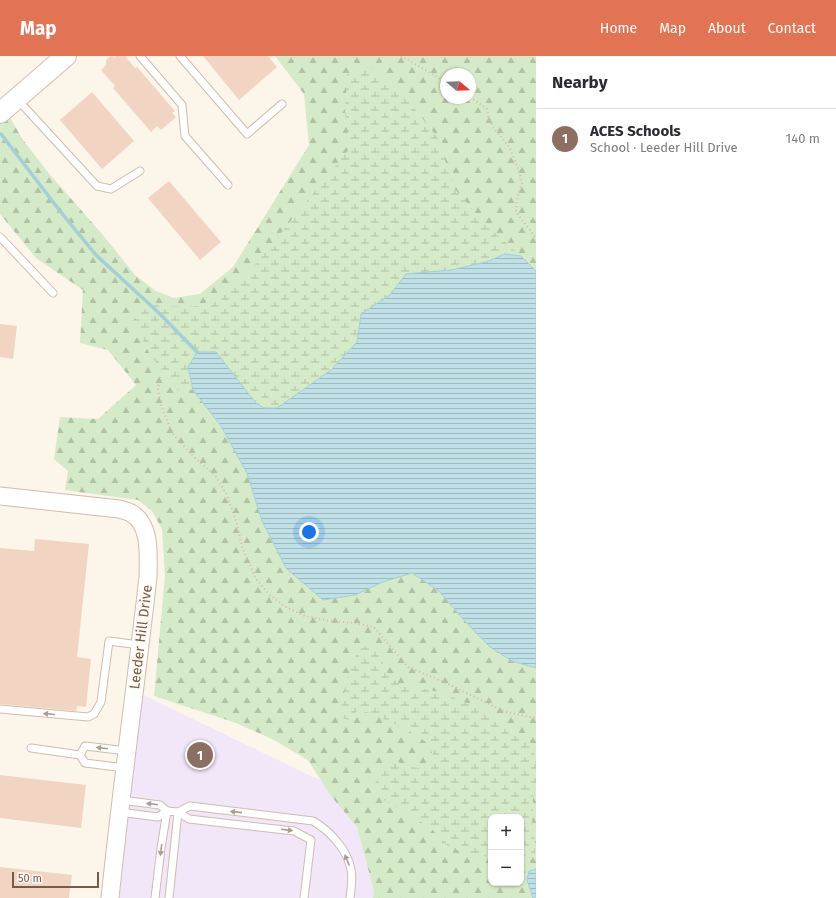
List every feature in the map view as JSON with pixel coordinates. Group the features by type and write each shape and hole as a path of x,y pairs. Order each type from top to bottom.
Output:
{"main road":[{"path":"0,113 63,57"}],"street":[{"name":"Leeder Hill Drive","path":"0,496 119,509 131,512 140,522 145,531 148,554 148,577 110,898"}],"lane":[{"path":"140,56 182,105 185,136 228,185"},
{"path":"180,56 247,134 282,104"},
{"path":"16,99 97,186 111,188 140,171"},
{"path":"0,237 54,294"},
{"path":"0,709 88,717 94,714 102,702 109,641 140,645"},
{"path":"80,755 85,746 128,751"},
{"path":"31,748 80,755 85,763 126,769"},
{"path":"120,806 160,804 167,811"},
{"path":"120,806 158,816 167,811 178,812 189,819 294,831 311,840 304,898"},
{"path":"178,812 190,806 313,822 323,827 337,840 345,854 351,870 350,898"},
{"path":"156,898 161,848 167,811"},
{"path":"168,898 178,812"}],"path":[{"path":"401,56 440,79"},
{"path":"476,101 487,109 488,116 493,127 510,148 520,171 522,183 517,199 516,212 536,238"},
{"path":"160,377 158,389 161,406 172,433 193,456 215,476 227,495 237,524 242,547 256,579 270,595 284,606 305,616 374,627 408,666 486,701 506,712 536,718"}],"shaded area":[{"path":"139,693 396,817 381,898 118,898"}],"green space":[{"path":"275,56 536,56 536,271 521,256 193,390 221,426 247,473 262,521 383,582 412,573 439,591 462,618 512,661 536,668 536,869 529,871 527,880 533,898 373,898 374,891 357,827 331,796 308,760 272,739 236,723 154,696 165,576 162,529 152,511 138,500 65,490 68,471 54,459 60,417 98,419 136,385 108,350 80,343 83,290 36,258 0,214 0,123 9,116 23,140 51,176 103,235 135,275 156,291 174,298 200,294 233,267 309,145 304,94"},
{"path":"370,67 399,89 438,138 454,188 486,225 521,256 505,254 486,262 451,270 406,274 390,295 361,314 357,342 331,370 277,408 264,408 256,403 216,352 188,367 193,390 178,390 151,356 132,321 150,305 184,307 210,305 250,271 350,148 345,114 347,74"},
{"path":"360,645 375,648 385,656 381,670 401,685 440,692 484,710 517,732 534,753 536,765 536,788 533,798 532,826 535,841 535,855 524,857 524,814 488,814 488,857 476,856 448,847 431,828 382,799 373,787 385,766 396,761 407,766 423,769 434,758 429,744 409,731 371,713 357,711 348,720 340,717 347,680"}],"water":[{"path":"505,254 521,256 536,271 536,668 512,661 490,647 439,591 412,573 383,582 355,595 323,600 286,568 262,521 247,473 221,426 193,390 188,367 197,352 216,352 256,403 264,408 277,408 331,370 357,342 361,314 390,295 406,274 451,270 486,262"},
{"path":"536,869 536,898 533,898 527,880 529,871"}],"building":[{"path":"111,56 114,58 117,56 125,56 135,68 137,67 175,111 172,113 176,117 161,130 157,126 151,132 113,88 115,86 101,70 106,65 106,60"},
{"path":"203,56 268,56 277,67 239,100"},
{"path":"92,92 134,141 102,169 60,120"},
{"path":"169,181 221,242 200,260 148,198"},
{"path":"0,324 17,326 13,359 0,357"},
{"path":"35,539 89,544 77,657 91,659 86,707 77,706 76,711 0,704 0,548 34,551"},
{"path":"0,775 86,785 81,828 0,818"},
{"path":"0,867 72,875 69,898 0,898"}],"waterway":[{"path":"1,134 96,255 160,314 197,352"}],"place":[{"name":"ACES Schools","path":"200,755"}]}
